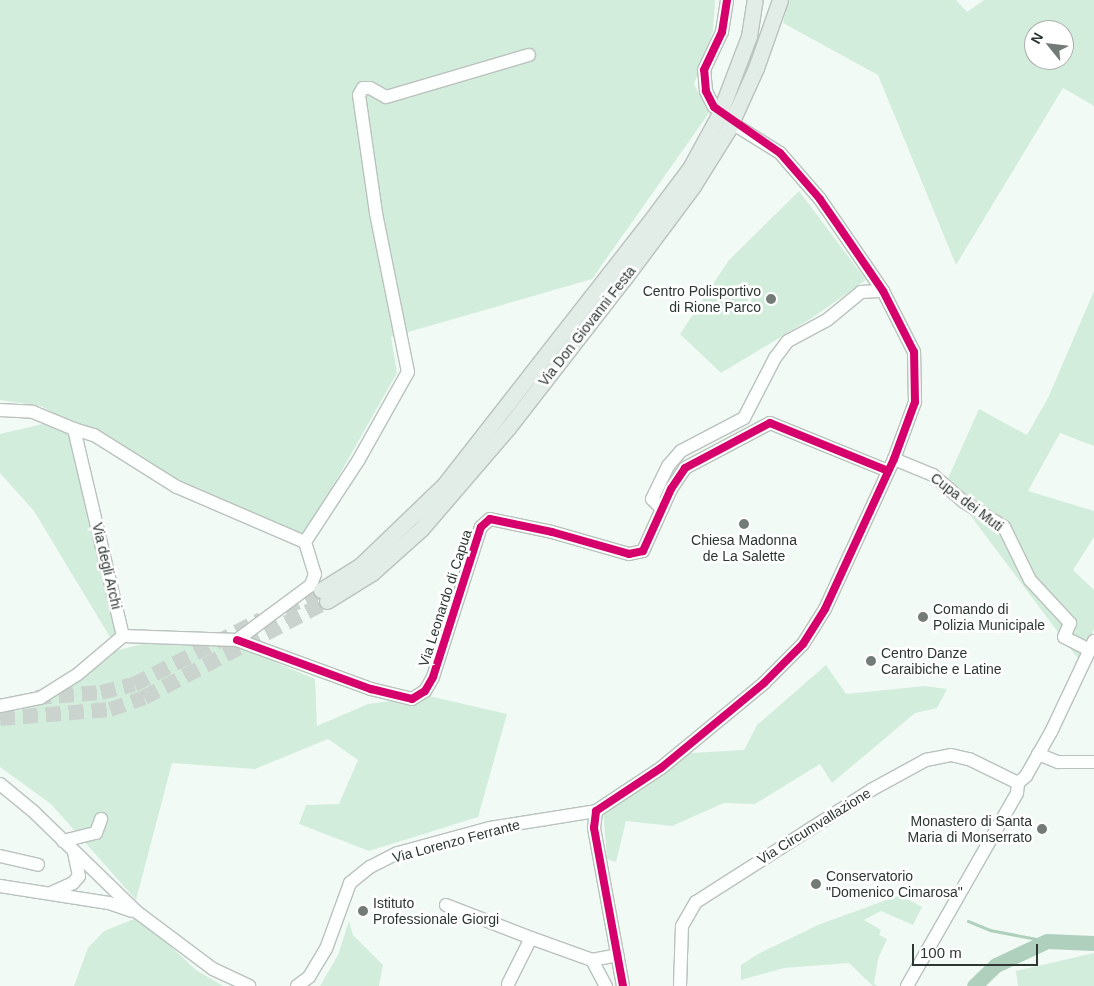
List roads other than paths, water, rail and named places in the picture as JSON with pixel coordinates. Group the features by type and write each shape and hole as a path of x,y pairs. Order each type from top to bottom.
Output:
{"main road":[{"name":"Via Don Giovanni Festa","path":"754,1 749,36 719,115 690,168 658,212 444,485 361,565 324,596 372,573 421,529 508,428 624,280 692,186 728,130 756,68 780,0"}],"street":[{"path":"714,107 706,90 704,70 722,32 728,0"},
{"path":"305,542 358,461 408,372 376,214 359,95 363,88 370,88 386,97 528,56"},
{"path":"623,986 594,828 596,811 661,768 764,684 798,650 825,609 894,459 915,402 916,364 914,352 883,291 820,199 780,153 740,128"},
{"path":"662,510 652,499 668,466 681,451 744,418 775,358 788,341 828,320 861,292 883,291"},
{"path":"0,410 33,412 94,435 177,487 305,542 315,574 311,585 237,640 124,636 78,674 40,698 0,706"},
{"name":"Via Leonardo di Capua","path":"237,640 371,689 412,699 425,691 433,677 481,528 490,519 552,532 629,554 643,551 670,489 685,468 770,423 888,471"},
{"name":"Via degli Archi","path":"74,429 124,636"},
{"name":"Cupa dei Muti","path":"894,459 933,475 941,485 1004,527 1030,580 1070,623 1064,637 1092,646"},
{"path":"907,986 1017,793 1018,783 1038,754 1092,646"},
{"path":"1038,754 1058,762 1094,762"},
{"name":"Via Circumvallazione","path":"680,986 682,926 696,902 871,790 926,760 951,755 969,759 1018,783"},
{"path":"0,784 137,912 213,969 248,986"},
{"name":"Via Lorenzo Ferrante","path":"297,986 309,977 326,949 350,883 370,867 398,853 490,828 596,811"},
{"path":"63,841 96,833 101,819"},
{"path":"48,893 68,886 79,876 74,853"},
{"path":"0,856 38,865"},
{"path":"0,886 110,903 137,912"},
{"path":"446,905 592,960 618,956"},
{"path":"508,984 532,938"},
{"path":"592,960 606,986"}],"waterway":[{"path":"968,921 990,930 1047,941"},
{"path":"974,986 996,965 1047,941 1094,943"}],"tunnel":[{"path":"284,608 321,590"},
{"path":"0,718 110,709 144,697 327,601"},
{"path":"36,697 101,692 134,684 261,619"}],"place":[{"name":"Centro Polisportivo di Rione Parco","path":"771,299"},
{"name":"Chiesa Madonna de La Salette","path":"744,524"},
{"name":"Comando di Polizia Municipale","path":"923,617"},
{"name":"Centro Danze Caraibiche e Latine","path":"871,661"},
{"name":"Monastero di Santa Maria di Monserrato","path":"1042,829"},
{"name":"Conservatorio \"Domenico Cimarosa\"","path":"816,884"},
{"name":"Istituto Professionale Giorgi","path":"363,911"}]}
